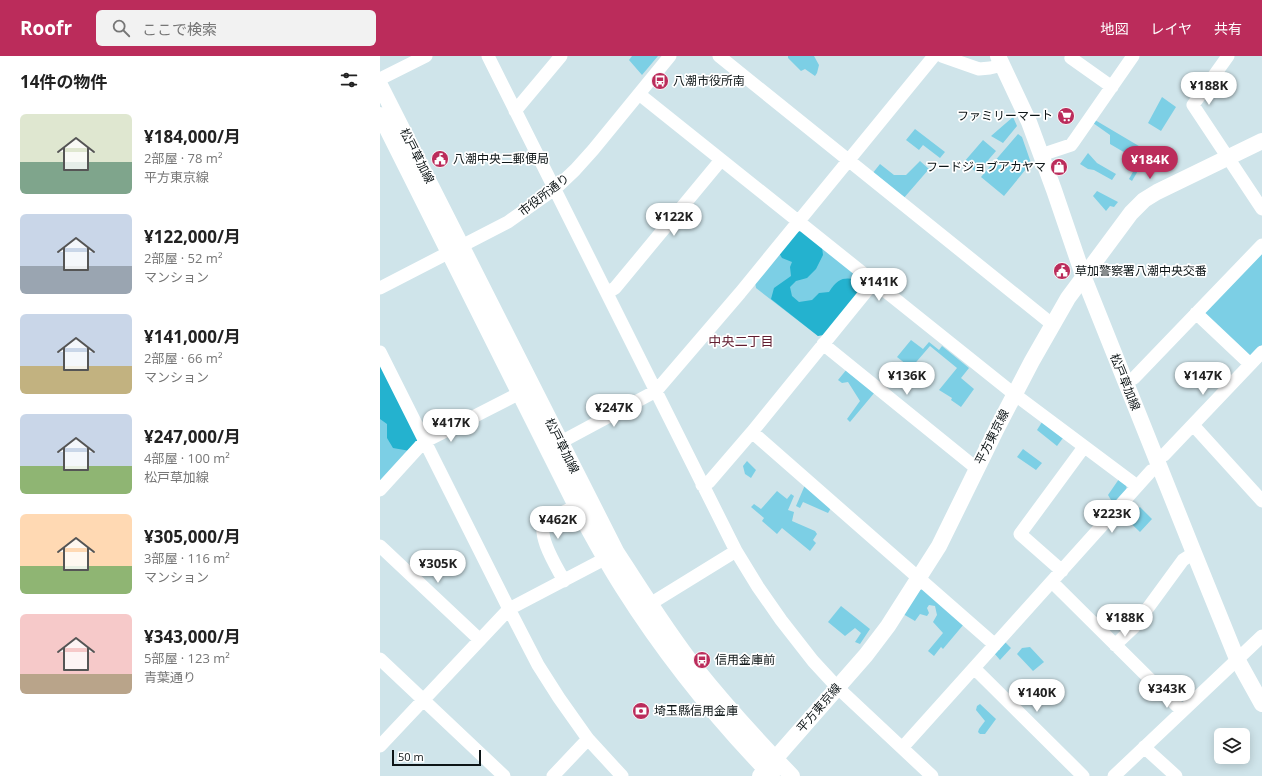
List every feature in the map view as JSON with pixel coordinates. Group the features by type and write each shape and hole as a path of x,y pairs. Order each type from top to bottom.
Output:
{"main road":[{"name":"松戸草加線","path":"1001,60 1029,122 1084,278 1194,553 1237,659 1262,704"},
{"name":"松戸草加線","path":"380,85 520,393 576,506 611,556 650,604 694,666 735,716 768,770"},
{"name":"松戸草加線","path":"380,116 561,442 611,556 649,628 684,675 727,727 768,770 792,776"},
{"name":"平方東京線","path":"768,770 837,687 866,656 919,578 939,546 976,468 1014,394 1068,298 1130,213 1144,200 1176,182 1262,141"}],"street":[{"path":"380,79 426,56"},
{"path":"488,56 608,292 702,485 736,551 758,587 781,620 813,661 837,687 932,776"},
{"path":"515,111 561,56"},
{"name":"市役所通り","path":"380,288 508,222 530,208 556,188 593,150 670,56"},
{"path":"719,56 1053,325"},
{"path":"561,442 656,391 799,222 934,56"},
{"path":"942,56 979,69 990,68 1001,60"},
{"path":"1072,56 1071,58 1112,87"},
{"path":"1041,155 1071,145 1133,56"},
{"path":"1223,58 1193,105 1262,209"},
{"path":"639,94 1014,394 1137,486"},
{"path":"608,292 615,288 721,160"},
{"path":"1125,382 1134,378 1262,245"},
{"path":"702,485 709,482 752,432 874,282"},
{"path":"1196,313 1250,364"},
{"path":"823,344 976,468"},
{"path":"380,352 538,665 588,739 622,776"},
{"path":"902,748 1062,571 1164,455 1262,352"},
{"path":"380,490 426,441 520,393"},
{"path":"1192,425 1259,492"},
{"path":"752,432 995,644"},
{"path":"1062,571 1020,534 1084,447"},
{"path":"564,581 543,539 544,524 546,521 576,506"},
{"path":"380,546 480,640"},
{"path":"650,604 736,551"},
{"path":"1115,646 1134,626 1183,560 1194,553"},
{"path":"380,746 509,609 611,556"},
{"path":"1052,582 1182,711"},
{"path":"1114,776 1262,636"},
{"path":"380,659 504,776"},
{"path":"974,668 1083,776"},
{"path":"553,776 588,739"},
{"path":"1144,747 1176,776"}],"shaded area":[{"path":"632,56 658,56 642,75 629,60"},
{"path":"788,56 814,56 819,65 817,73 815,76 805,69 801,71 788,58"},
{"path":"1162,97 1176,107 1161,131 1148,123"},
{"path":"1013,117 1017,126 1003,143 991,136"},
{"path":"1095,120 1149,152 1132,181 1129,179 1139,161 1110,144 1110,135 1093,123"},
{"path":"915,129 945,152 940,158 923,145 919,150 906,140"},
{"path":"1018,134 1022,137 1031,163 1004,196 981,177"},
{"path":"983,140 996,151 977,173 964,162"},
{"path":"1088,153 1097,163 1116,174 1112,180 1080,164"},
{"path":"920,161 929,169 903,199 872,174 880,164 894,175 906,175"},
{"path":"1097,191 1118,202 1114,207 1110,206 1106,211 1093,196"},
{"path":"802,231 863,280 818,336 756,288 755,282 796,232"},
{"path":"802,231 822,247 823,255 816,269 807,278 796,281 790,287 792,296 799,302 812,300 819,293 829,292 840,280 847,278 863,280 864,286 824,335 818,336 771,299 774,288 791,276 790,267 792,262 782,258 779,253 796,232"},
{"path":"1262,252 1262,345 1252,355 1247,356 1206,317 1205,312"},
{"path":"911,340 923,349 929,342 939,350 942,346 969,368 961,378 974,389 961,407 951,400 952,398 939,390 957,368 930,346 911,368 897,357"},
{"path":"380,363 417,444 380,482"},
{"path":"380,363 417,438 417,444 410,451 393,448 387,438 387,424 380,419"},
{"path":"847,369 875,392 850,422 847,419 860,401 848,382 842,383 838,380"},
{"path":"1042,422 1063,438 1057,446 1037,430"},
{"path":"1023,449 1042,463 1036,470 1017,457"},
{"path":"747,461 756,470 751,478 745,474 743,466"},
{"path":"1119,479 1126,484 1127,491 1114,505 1108,495"},
{"path":"805,485 831,508 828,513 803,502 800,508 796,506"},
{"path":"777,491 787,499 791,494 794,496 788,510 794,512 792,521 815,531 817,534 813,540 816,543 810,551 782,528 777,534 762,521 764,518 751,507 754,504 761,509"},
{"path":"1140,507 1152,519 1140,532 1123,516 1119,518 1117,516 1123,510 1130,516"},
{"path":"925,589 964,624 943,649 941,647 934,656 928,651 943,633 933,622 937,615 935,606 929,605 927,608 929,613 927,616 920,614 915,621 903,614 920,590"},
{"path":"841,606 870,629 860,644 855,642 861,633 855,628 845,636 828,622"},
{"path":"1004,641 1011,648 1000,660 994,653"},
{"path":"1030,647 1044,662 1033,671 1017,654 1022,648"},
{"path":"980,704 996,719 985,734 980,734 978,732 985,721 976,710 977,706"}],"place":[{"name":"八潮市役所南","path":"660,81"},
{"name":"ファミリーマート","path":"1066,116"},
{"name":"八潮中央二郵便局","path":"440,159"},
{"name":"フードジョブアカヤマ","path":"1059,167"},
{"name":"草加警察署八潮中央交番","path":"1062,271"},
{"name":"信用金庫前","path":"702,660"},
{"name":"埼玉縣信用金庫","path":"641,711"}],"district":[{"name":"中央二丁目","path":"741,341"}]}
